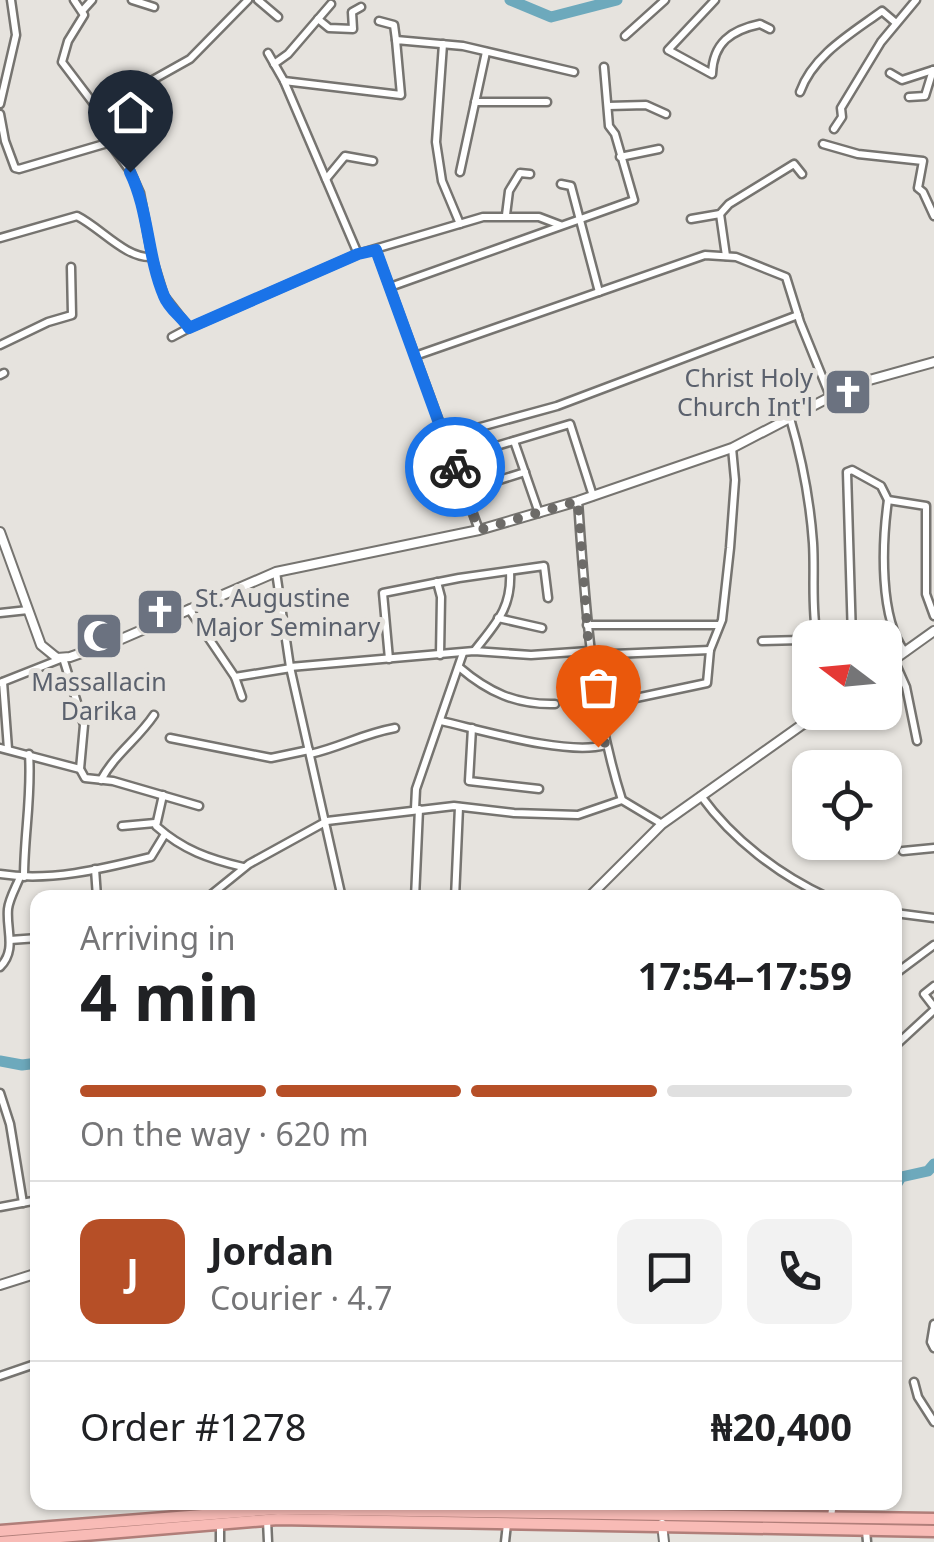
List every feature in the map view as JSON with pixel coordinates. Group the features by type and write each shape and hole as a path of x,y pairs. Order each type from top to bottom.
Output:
{"highway":[{"path":"0,1542 54,1531 238,1510"},
{"path":"432,1510 499,1519 515,1510"},
{"path":"649,1510 816,1523 866,1536 934,1530"},
{"path":"0,1530 158,1528 266,1520 499,1519 774,1528 816,1523 831,1517 934,1519"}],"street":[{"path":"0,104 16,35 11,0"},
{"path":"74,0 84,16 68,41 62,62 99,110 111,142 140,193 164,296 189,328"},
{"path":"83,10 92,0"},
{"path":"132,0 154,7"},
{"path":"99,110 190,59 248,0"},
{"path":"258,0 278,18"},
{"path":"625,36 665,0"},
{"path":"834,129 842,117 841,108 896,22 916,0"},
{"path":"713,1 668,50 712,74 716,48 731,34 760,24 770,30"},
{"path":"274,64 288,54 331,4"},
{"path":"318,20 328,28 353,29 352,12 361,7"},
{"path":"800,92 805,78 830,50 882,10 896,22"},
{"path":"284,81 402,95 394,25 379,20"},
{"path":"396,40 443,44 574,72"},
{"path":"443,44 436,142 442,181 460,224"},
{"path":"460,172 486,52"},
{"path":"268,53 284,81 358,254"},
{"path":"390,288 634,200 610,126 604,67"},
{"path":"890,73 902,80 933,70"},
{"path":"909,97 924,96 933,70"},
{"path":"476,102 548,102"},
{"path":"608,106 646,105 666,114"},
{"path":"0,114 2,141 19,169 111,142"},
{"path":"824,144 858,154 924,161 918,188 934,216"},
{"path":"620,157 659,149"},
{"path":"326,179 344,156 373,161"},
{"path":"691,219 720,214 729,204 794,164 802,174"},
{"path":"506,215 514,180 520,173 530,174"},
{"path":"561,184 571,186 600,292"},
{"path":"720,214 726,256"},
{"path":"172,337 358,254 460,224 506,215 539,217 563,226"},
{"path":"0,238 77,216 108,234 133,256 152,257"},
{"path":"376,250 479,530"},
{"path":"415,356 704,254 726,256 786,277 830,396"},
{"path":"0,345 72,315 72,267"},
{"path":"444,436 556,406 798,315"},
{"path":"80,769 4,749 2,683 119,640 276,572 479,530 578,501 732,448 855,384 934,362"},
{"path":"790,418 803,462 813,544 814,620"},
{"path":"465,430 473,453 570,424 593,496"},
{"path":"514,441 539,513"},
{"path":"598,706 706,683 730,548 735,480 732,448"},
{"path":"851,620 847,472 852,470 880,486 888,500 887,605 895,639 905,652"},
{"path":"464,491 524,472"},
{"path":"888,500 926,506 926,594 934,616"},
{"path":"578,501 589,653 605,744 622,800 662,824"},
{"path":"0,532 41,645 49,654 63,658"},
{"path":"0,566 12,566"},
{"path":"389,659 383,593 544,566 548,598"},
{"path":"276,572 290,668 340,890"},
{"path":"474,651 510,599 510,572"},
{"path":"437,582 441,597 440,655"},
{"path":"189,608 235,677 242,698"},
{"path":"0,613 28,610"},
{"path":"498,618 542,628"},
{"path":"587,625 719,625"},
{"path":"902,654 934,631"},
{"path":"762,641 792,640"},
{"path":"235,677 474,651 532,655 710,650"},
{"path":"415,890 416,789 463,653"},
{"path":"63,658 84,725 80,769 85,778 199,806"},
{"path":"459,666 478,683 507,698 521,703 555,704"},
{"path":"902,678 917,741"},
{"path":"101,780 113,759 141,734 154,715"},
{"path":"442,721 566,746 605,744"},
{"path":"170,738 271,758 340,747 363,734 395,728"},
{"path":"472,728 470,781 540,789"},
{"path":"596,890 662,824 794,730"},
{"path":"0,966 7,960 10,940 8,907 22,877 32,790 29,754"},
{"path":"155,823 163,795"},
{"path":"701,795 745,844 810,890"},
{"path":"217,890 245,868 327,821 459,807 578,815 622,800"},
{"path":"455,890 459,807"},
{"path":"155,823 165,834 204,858 245,868"},
{"path":"122,826 155,823"},
{"path":"0,874 22,877 94,870 151,857 165,834"},
{"path":"903,851 934,848"},
{"path":"94,870 96,890"},
{"path":"902,914 934,918"},
{"path":"10,940 30,939"},
{"path":"902,969 934,945"},
{"path":"902,1039 934,1009 924,994 934,986"},
{"path":"0,1093 10,1124 23,1203"},
{"path":"0,1207 30,1202"},
{"path":"0,1285 30,1276"},
{"path":"934,1324 934,1348"},
{"path":"0,1376 30,1366"},
{"path":"914,1382 918,1398 934,1422"},
{"path":"831,1510 831,1517"},
{"path":"499,1519 505,1542"},
{"path":"266,1520 268,1542"},
{"path":"220,1522 220,1542"},
{"path":"662,1524 664,1542"},
{"path":"158,1528 158,1542"},
{"path":"774,1528 777,1542"}],"waterway":[{"path":"510,0 551,17 617,0"},
{"path":"0,1061 30,1064"},
{"path":"902,1177 928,1171 934,1164"}],"way so far":[{"path":"455,467 479,530 578,501 589,652 605,744 598,747"}],"place":[{"name":"Christ Holy Church Int'l","path":"848,392"},
{"name":"St. Augustine Major Seminary","path":"160,612"},
{"name":"Massallacin Darika","path":"99,636"}],"route":[{"path":"130,172 140,193 164,296 189,328 358,254 376,250 455,467"}]}
